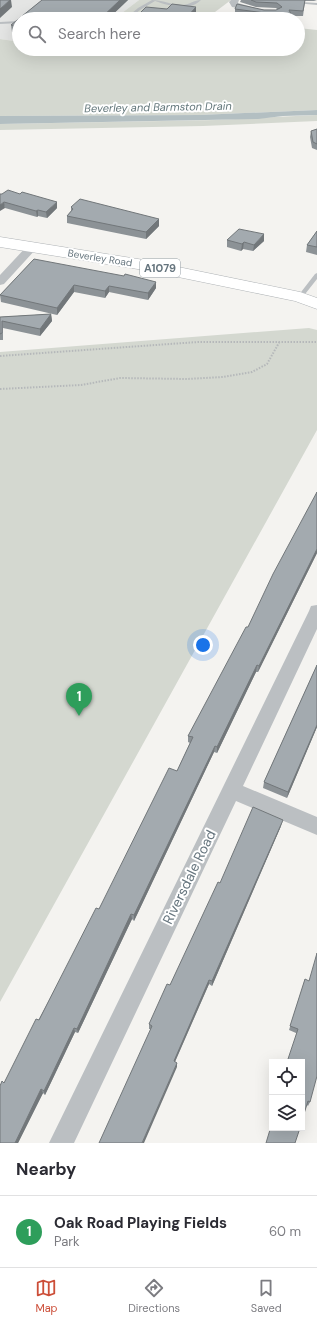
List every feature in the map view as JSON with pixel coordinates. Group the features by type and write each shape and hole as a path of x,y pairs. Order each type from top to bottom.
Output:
{"main road":[{"name":"Beverley Road","path":"0,230 82,249 209,272 311,286 317,304"},
{"name":"Beverley Road","path":"0,242 32,247 82,249"}],"street":[{"path":"235,0 233,2 235,5 265,11"},
{"path":"0,282 32,247"},
{"name":"Riversdale Road","path":"61,1143 317,611"},
{"path":"231,790 317,826"}],"lane":[{"path":"135,12 155,0 186,6 194,4 199,0"},
{"path":"273,0 317,4"},
{"path":"314,14 317,9"},
{"path":"0,23 12,22"}],"path":[{"path":"0,389 48,388 80,385 120,378 187,379 230,376 252,372 266,364 280,340"},
{"path":"0,356 121,346 280,340 317,342"}],"shaded area":[{"path":"0,0 139,0 123,12 12,12 12,41 0,39"},
{"path":"139,0 231,0 215,12 123,12"},
{"path":"305,29 317,30 317,110 199,115 0,116 0,39 12,41 12,56 305,56"},
{"path":"317,110 317,115 283,116 258,119 0,124 0,116 199,115"},
{"path":"317,115 317,121 203,126 0,130 0,124 216,120"},
{"path":"309,328 317,330 317,430 0,1002 0,352"}],"building":[{"path":"0,0 10,0 0,9"},
{"path":"42,0 120,0 107,12 27,12"},
{"path":"251,0 305,0 303,11 289,10 290,12 258,12 235,9 237,4 264,10 276,10 282,7 277,3 256,2"},
{"path":"172,4 196,7 191,12 141,12 146,7 167,9"},
{"path":"317,129 317,144 313,142 311,131"},
{"path":"8,190 20,194 22,192 57,202 46,212 36,211 4,202 0,205 0,194"},
{"path":"80,199 159,219 146,232 67,216 73,209 71,207"},
{"path":"239,229 264,234 254,245 244,242 242,244 227,240"},
{"path":"317,231 317,247 307,245"},
{"path":"34,259 124,276 125,274 156,282 148,293 109,286 105,291 74,285 57,308 0,295"},
{"path":"51,314 40,329 2,321 2,333 0,334 0,317"},
{"path":"317,492 317,549 259,666 257,665 217,747 215,746 134,915 131,914 77,1029 74,1028 44,1091 41,1089 15,1143 0,1143 0,1086 2,1081 4,1083 36,1019 39,1020 96,908 99,909 169,768 177,771 193,737 188,736 246,627 248,627 273,574"},
{"path":"317,665 317,725 288,792 264,782"},
{"path":"253,807 283,820 212,981 209,980 174,1061 177,1063 142,1143 99,1143 152,1026 149,1024 167,984 170,985 218,882 220,883"},
{"path":"317,953 317,1076 310,1102 308,1101 305,1110 305,1059 288,1059 298,1029 290,1026 305,979 309,981"},
{"path":"270,1131 299,1131 295,1143 266,1143"}],"place":[{"name":"Oak Road Playing Fields","path":"79,716"}],"water label":[{"name":"Beverley and Barmston Drain","path":"158,107"}]}
